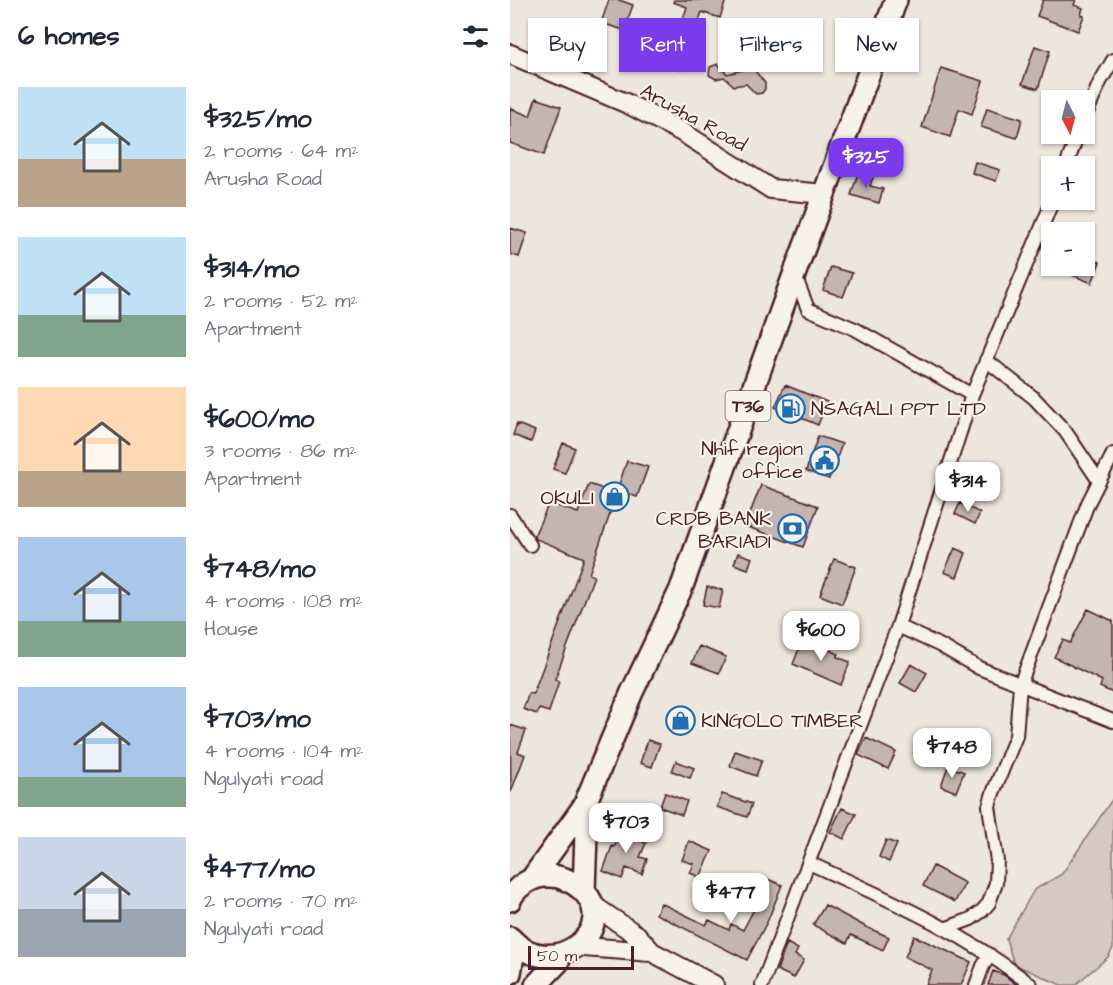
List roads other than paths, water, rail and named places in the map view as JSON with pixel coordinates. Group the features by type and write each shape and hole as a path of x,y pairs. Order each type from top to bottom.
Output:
{"highway":[{"name":"T36","path":"510,900 519,887 531,880 584,806 632,692 681,589 896,0"},
{"name":"T36","path":"584,806 587,898 594,919 591,934 584,947"},
{"path":"531,880 544,876 558,876 572,881 587,898"},
{"path":"512,942 529,958 543,963 558,962 572,957 584,947"},
{"path":"510,973 512,942"},
{"path":"536,985 558,962"}],"main road":[{"name":"Arusha Road","path":"510,54 628,104 682,132 771,189 824,194"},
{"path":"587,898 637,935 652,952 714,985"},
{"path":"584,947 652,952"}],"street":[{"path":"1095,97 1113,60"},
{"path":"763,984 830,801 898,626 972,395 1049,210"},
{"path":"794,275 808,309 855,329 972,395"},
{"path":"986,360 1034,398 1065,431 1099,481"},
{"path":"947,928 971,919 989,903 996,883 997,861 989,806 1016,736 1020,685 1088,503 1113,454"},
{"path":"510,515 530,545"},
{"path":"898,626 979,668 1113,721"},
{"path":"809,863 947,928 990,955 1031,985"},
{"path":"976,985 990,955"}],"place":[{"name":"NSAGALI PPT LTD","path":"790,408"},
{"name":"Nhif region office","path":"824,460"},
{"name":"OKULI","path":"615,497"},
{"name":"CRDB BANK BARIADI","path":"792,529"},
{"name":"KINGOLO TIMBER","path":"680,720"}]}
